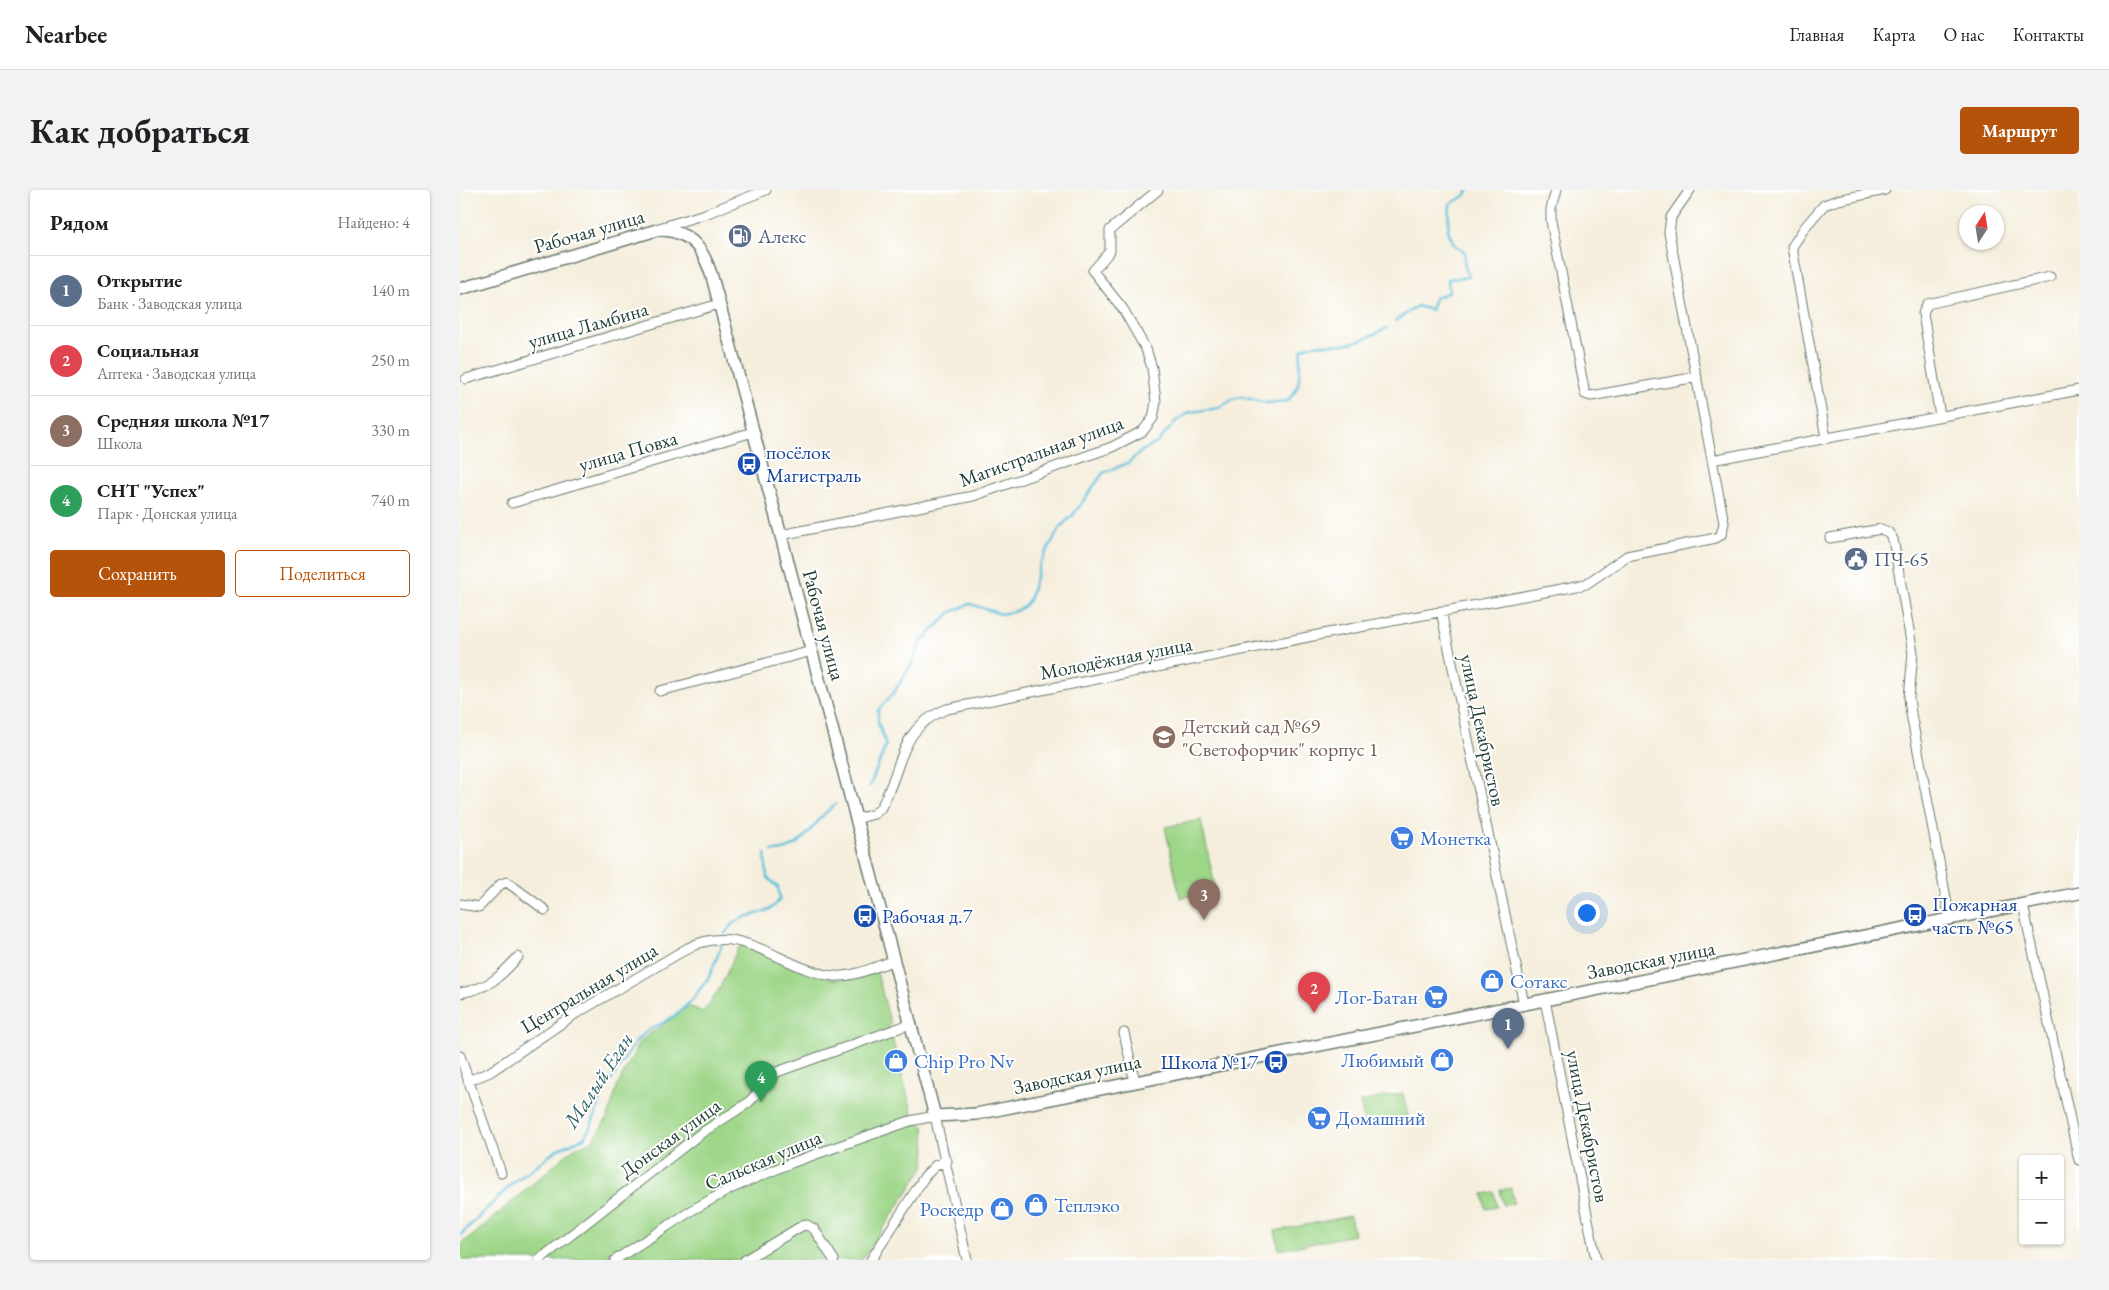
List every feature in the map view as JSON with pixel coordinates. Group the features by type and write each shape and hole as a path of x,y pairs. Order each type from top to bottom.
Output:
{"street":[{"path":"644,232 705,214 766,190"},
{"name":"Магистральная улица","path":"781,535 973,496 1112,447 1143,431 1153,418 1156,402 1152,368 1146,349 1123,309 1093,271 1110,251 1110,230 1158,190"},
{"path":"1556,190 1551,209 1551,221 1585,394 1591,396 1697,377"},
{"path":"1690,190 1671,217 1669,232 1712,460 2079,390"},
{"path":"1826,438 1792,247 1805,226 1824,205 1838,200 1885,190"},
{"name":"Рабочая улица","path":"460,289 644,232 672,231 692,240 705,257 754,432 935,1116 967,1260"},
{"path":"1940,416 1923,314 1928,304 1933,301 2050,277"},
{"name":"улица Ламбина","path":"466,379 719,304"},
{"name":"улица Повха","path":"512,503 754,432"},
{"name":"Молодёжная улица","path":"856,819 870,816 880,809 915,729 929,717 947,709 1586,584 1627,556 1716,538 1724,530 1724,522 1712,460"},
{"path":"1830,538 1881,529 1888,532 1892,540 1913,653 1909,698 1911,714 1950,919"},
{"name":"улица Декабристов","path":"1441,611 1524,1004"},
{"path":"660,690 812,651"},
{"path":"460,904 479,907 501,884 507,882 545,910"},
{"name":"Заводская улица","path":"935,1116 976,1114 2079,893"},
{"path":"2024,905 2079,1160"},
{"name":"Центральная улица","path":"465,1078 490,1072 575,1014 688,948 707,940 734,940 755,946 833,976 846,975 894,961"},
{"path":"460,993 478,990 491,983 518,957"},
{"name":"улица Декабристов","path":"1545,1000 1596,1260"},
{"name":"Донская улица","path":"539,1260 700,1134 748,1103 776,1072 863,1039 910,1024"},
{"path":"1124,1032 1135,1082"},
{"path":"460,1056 465,1078 501,1174"},
{"name":"Сальская улица","path":"615,1260 694,1209 732,1188 791,1163 910,1121 935,1116"},
{"path":"871,1260 926,1176 936,1165 946,1161"},
{"path":"746,1260 805,1224 814,1229 834,1260"}],"green space":[{"path":"1201,820 1216,891 1180,898 1165,827"},
{"path":"744,945 835,980 876,969 891,1025 889,1027 915,1122 924,1126 926,1149 924,1167 862,1260 460,1260 460,1244 471,1237 573,1149 592,1141 608,1117 617,1087 639,1042 689,1006 703,1012 720,988 738,948"},
{"path":"1403,1093 1408,1116 1365,1125 1360,1102"},
{"path":"1511,1188 1514,1203 1503,1205 1500,1190"},
{"path":"1494,1192 1497,1207 1486,1209 1483,1194"},
{"path":"1350,1216 1354,1235 1279,1250 1275,1231"}],"waterway":[{"name":"Малый Еган","path":"1396,321 1417,306 1431,310 1435,298 1449,292 1448,279 1469,277 1464,264 1465,252 1455,246 1448,231 1450,204 1466,195 1468,190"},
{"name":"Малый Еган","path":"870,786 886,745 878,722 878,710 893,694 912,663 922,641 951,612 970,604 1001,614 1016,611 1023,607 1029,600 1040,564 1060,527 1073,515 1103,473 1128,463 1142,451 1158,442 1176,421 1190,412 1218,408 1233,399 1241,397 1267,403 1287,401 1297,389 1302,349 1312,345 1355,342 1386,328"},
{"name":"Малый Еган","path":"772,851 784,850 793,846 836,804"},
{"name":"Малый Еган","path":"725,934 738,920 767,910 780,899 778,887 767,877 765,853"},
{"name":"Малый Еган","path":"460,1235 513,1183 558,1149 584,1138 591,1126 604,1091 636,1041 646,1032 676,1015 691,1001 709,977 722,945"}],"place":[{"name":"Алекс","path":"740,236"},
{"name":"посёлок Магистраль","path":"749,464"},
{"name":"ПЧ-65","path":"1856,559"},
{"name":"Детский сад №69 \"Светофорчик\" корпус 1","path":"1164,737"},
{"name":"Монетка","path":"1402,838"},
{"name":"Пожарная часть №65","path":"1915,915"},
{"name":"Рабочая д.7","path":"865,916"},
{"name":"Средняя школа №17","path":"1204,920"},
{"name":"Сотакс","path":"1492,981"},
{"name":"Лог-Батан","path":"1436,997"},
{"name":"Социальная","path":"1314,1013"},
{"name":"Открытие","path":"1508,1049"},
{"name":"Любимый","path":"1442,1060"},
{"name":"Chip Pro Nv","path":"896,1061"},
{"name":"Школа №17","path":"1276,1062"},
{"name":"СНТ \"Успех\"","path":"761,1102"},
{"name":"Домашний","path":"1319,1118"},
{"name":"Теплэко","path":"1036,1205"},
{"name":"Роскедр","path":"1002,1209"}]}
